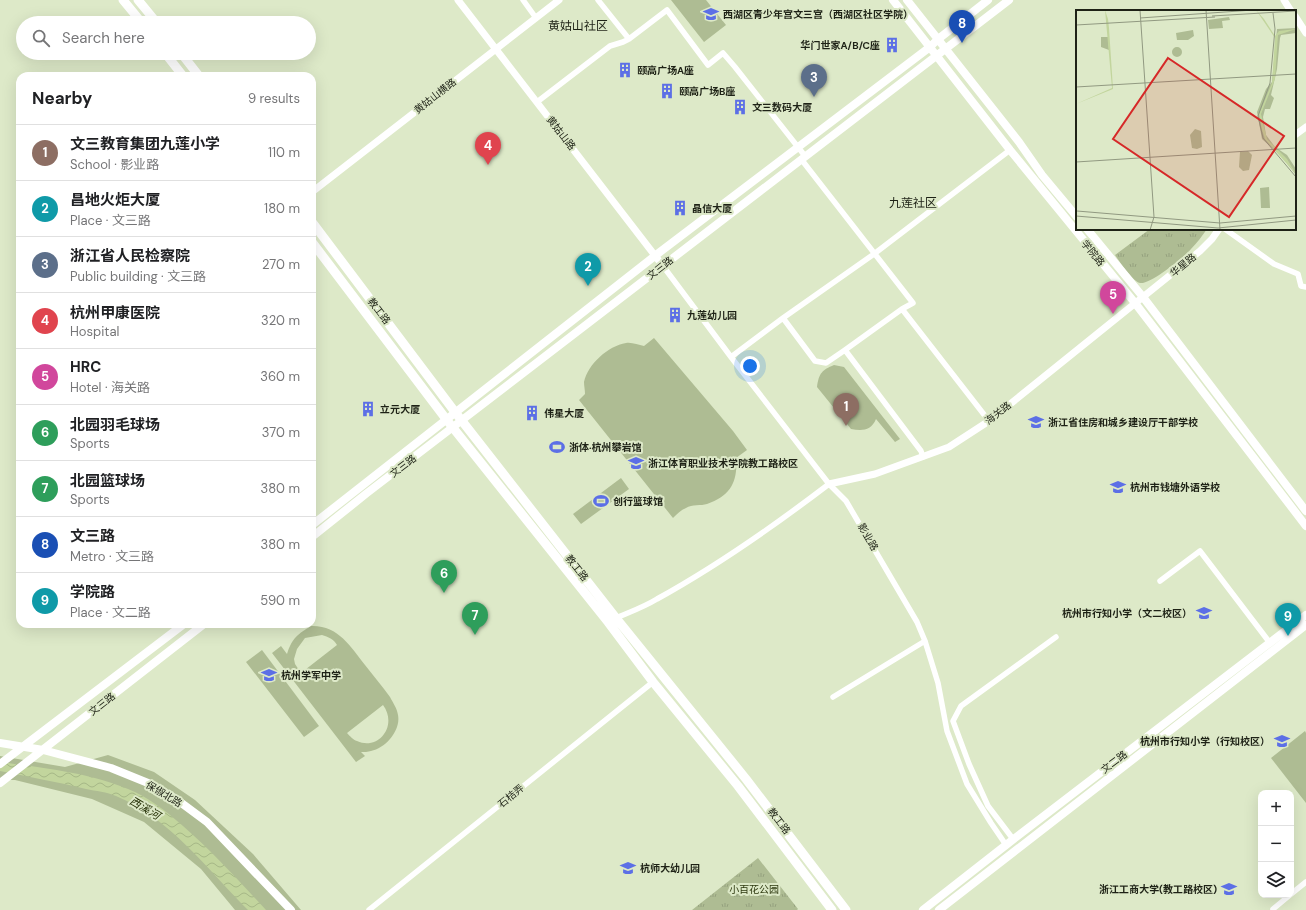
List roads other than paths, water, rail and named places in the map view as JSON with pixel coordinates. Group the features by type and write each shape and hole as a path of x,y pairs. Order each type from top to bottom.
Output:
{"main road":[{"path":"123,0 136,16"},
{"path":"138,0 151,16"},
{"name":"学院路","path":"893,0 1010,150 1134,303 1306,526"},
{"path":"907,0 937,40 1020,142 1042,175 1076,216"},
{"name":"文三路","path":"316,522 656,255 930,47 988,0"},
{"name":"文三路","path":"316,534 367,493 937,55 946,50 1009,0"},
{"path":"171,60 181,72"},
{"path":"186,60 196,72"},
{"name":"教工路","path":"316,227 455,412 616,618 746,779 846,910"},
{"name":"学院路","path":"1088,230 1143,297 1306,511"},
{"name":"教工路","path":"316,247 446,419 454,427 603,616 653,682 738,786 832,910"},
{"name":"文二路","path":"923,910 1306,615"},
{"name":"文二路","path":"939,910 1306,625"},
{"name":"文三路","path":"3,762 179,628"},
{"name":"文三路","path":"0,783 199,628"},
{"name":"保俶北路","path":"0,743 43,750 111,768 148,783 176,800 207,822 291,910"}],"street":[{"name":"黄姑山路","path":"458,0 663,266"},
{"path":"523,0 536,18"},
{"name":"黄姑山横路","path":"316,189 559,0"},
{"path":"598,0 630,39"},
{"path":"1284,0 1290,10"},
{"path":"537,102 610,46 630,39 667,10 708,64 723,53 799,147 803,158 874,254 913,303 902,309 826,363 815,361 783,318"},
{"path":"1296,18 1306,33"},
{"path":"1296,134 1306,127"},
{"path":"731,357 783,318 874,254 1010,150"},
{"name":"华星路","path":"1143,297 1200,251 1218,230"},
{"path":"1226,230 1274,264 1298,274 1301,286 1306,287"},
{"name":"影业路","path":"663,266 829,484 846,501 917,622 925,641 938,683 947,731 967,784 1006,845"},
{"name":"海关路","path":"829,484 875,474 949,447 989,421 1143,297"},
{"path":"902,309 989,421"},
{"path":"845,350 921,451 923,457"},
{"path":"616,618 656,600 706,570 794,511 829,484"},
{"path":"1160,582 1200,551 1270,643"},
{"path":"1013,840 988,806 969,764 953,721 961,706 1056,637"},
{"path":"833,697 925,641"},
{"name":"石桔弄","path":"369,910 653,682"},
{"path":"1294,892 1306,882"},
{"path":"1273,909 1287,898"}],"water":[{"name":"西溪河","path":"0,762 97,778 143,796 177,820 226,867 266,910 248,910 171,831 154,817 135,806 109,794 0,771"}],"place":[{"name":"西湖区青少年宫文三宫（西湖区社区学院）","path":"711,14"},
{"name":"文三路","path":"962,43"},
{"name":"华门世家A/B/C座","path":"892,45"},
{"name":"颐高广场A座","path":"625,70"},
{"name":"颐高广场B座","path":"667,91"},
{"name":"浙江省人民检察院","path":"814,97"},
{"name":"文三数码大厦","path":"740,107"},
{"name":"杭州甲康医院","path":"488,165"},
{"name":"晶信大厦","path":"680,208"},
{"name":"昌地火炬大厦","path":"588,286"},
{"name":"HRC","path":"1113,314"},
{"name":"九莲幼儿园","path":"675,315"},
{"name":"立元大厦","path":"368,409"},
{"name":"伟星大厦","path":"532,413"},
{"name":"浙江省住房和城乡建设厅干部学校","path":"1036,422"},
{"name":"文三教育集团九莲小学","path":"846,426"},
{"name":"浙体·杭州攀岩馆","path":"557,447"},
{"name":"浙江体育职业技术学院教工路校区","path":"636,463"},
{"name":"杭州市钱塘外语学校","path":"1118,487"},
{"name":"创行篮球馆","path":"601,501"},
{"name":"北园羽毛球场","path":"444,593"},
{"name":"杭州市行知小学（文二校区）","path":"1204,613"},
{"name":"北园篮球场","path":"475,635"},
{"name":"学院路","path":"1288,636"},
{"name":"杭州学军中学","path":"269,675"},
{"name":"杭州市行知小学（行知校区）","path":"1282,741"},
{"name":"杭师大幼儿园","path":"628,868"},
{"name":"浙江工商大学(教工路校区)","path":"1229,889"}],"district":[{"name":"黄姑山社区","path":"578,26"},
{"name":"九莲社区","path":"913,203"}],"park label":[{"name":"小百花公园","path":"754,889"}]}
